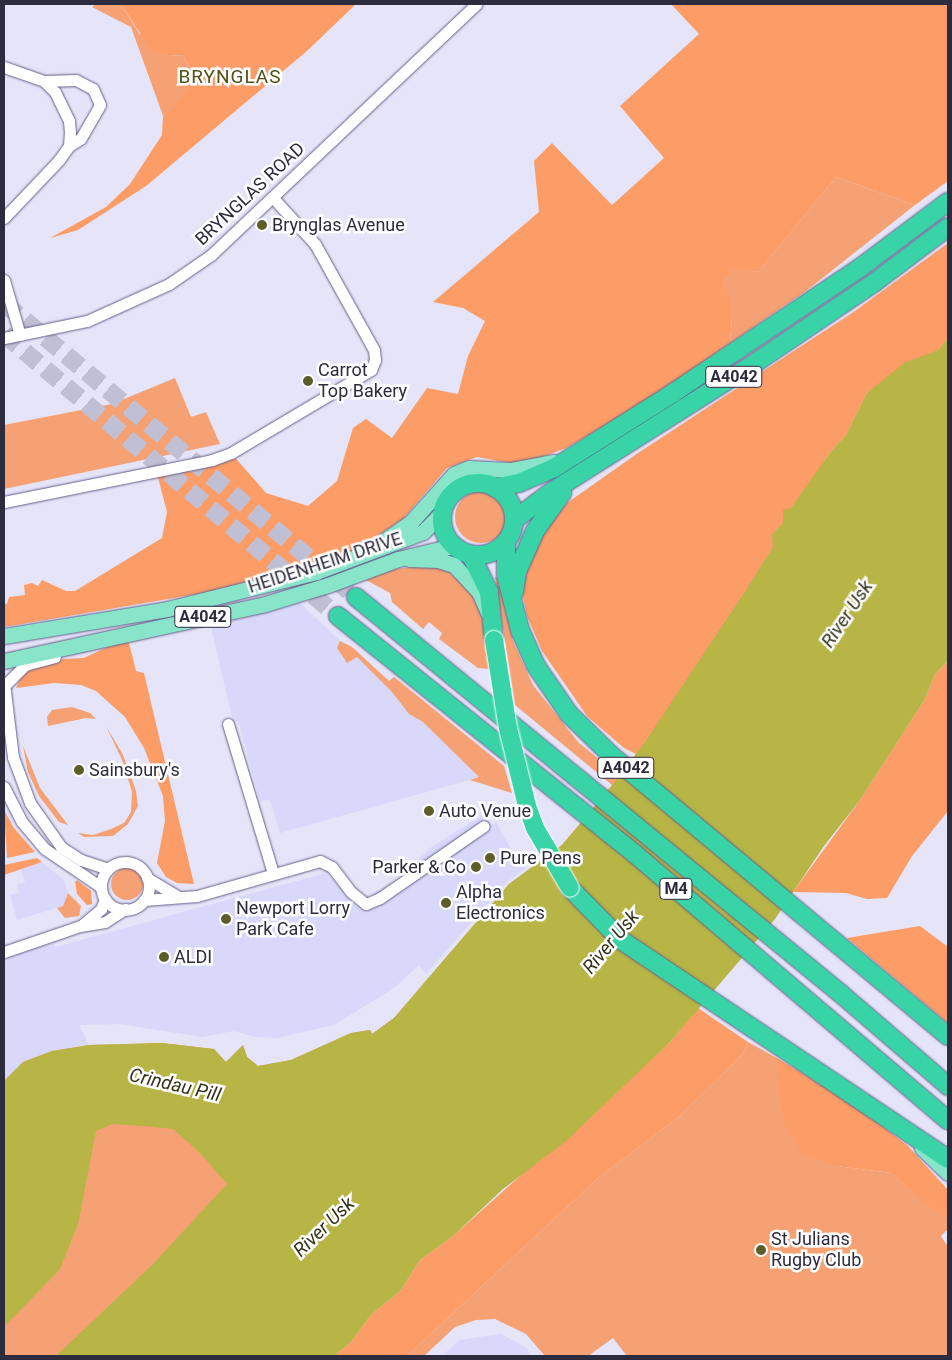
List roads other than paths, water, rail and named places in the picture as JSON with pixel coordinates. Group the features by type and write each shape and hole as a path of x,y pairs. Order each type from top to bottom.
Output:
{"highway":[{"name":"A4042","path":"495,488 536,477 673,394 853,273 948,202"},
{"name":"A4042","path":"514,520 551,492 774,351 875,282 948,228"},
{"name":"A4042","path":"512,603 517,572 539,522 557,498 588,470"},
{"path":"476,483 495,488 509,501 514,520 506,542 490,554 471,555 453,546 443,531 442,512 451,495 458,489 476,483"},
{"name":"A4042","path":"506,542 506,575 520,630 552,692 590,736 948,1036"},
{"name":"A4042","path":"471,555 485,579 508,728 527,806 543,842 570,888 621,940 809,1063 901,1127"},
{"name":"M4","path":"356,597 840,993 948,1086"},
{"name":"M4","path":"338,616 527,768 823,1012 948,1120"},
{"path":"901,1127 948,1159"}],"main road":[{"name":"A4042","path":"352,561 411,522 454,474 469,468 525,469 567,459"},
{"name":"HEIDENHEIM DRIVE","path":"7,638 167,609 248,591 352,561 424,532 442,512"},
{"name":"HEIDENHEIM DRIVE","path":"4,661 110,636 265,604 328,585 398,559 453,546"},
{"name":"A4042","path":"398,559 438,560 454,565 479,592 493,631"},
{"path":"901,1127 948,1173"}],"street":[{"name":"BRYNGLAS ROAD","path":"4,338 87,321 169,284 211,255 274,199 476,4"},
{"path":"4,67 44,81 76,80 93,89 100,105 80,139 69,146 4,218"},
{"path":"44,81 55,92 66,112 70,132 69,146"},
{"path":"4,502 212,460 231,453 371,370 375,360 374,350 315,244 274,199"},
{"path":"4,280 20,335"},
{"path":"108,869 81,860 61,847 47,829 20,783 8,727 4,687 25,665 110,636"},
{"path":"228,724 273,873"},
{"path":"4,787 22,822 45,848 101,887 105,899 114,906 125,909"},
{"path":"144,900 177,896 197,896 320,861 332,867 351,892 366,904 380,898 484,826"},
{"path":"101,887 108,869 119,863 132,863 147,878 177,896"},
{"path":"4,952 80,926 105,922 125,909 136,907 144,900 148,889 147,878"},
{"path":"80,926 98,912 105,899"}],"water":[{"path":"948,338 948,661 935,674 925,699 860,800 824,846 775,919 670,1042 566,1141 503,1189 453,1236 420,1260 401,1290 371,1315 350,1343 334,1356 56,1356 154,1263 227,1184 200,1153 173,1129 143,1126 112,1124 96,1131 78,1224 60,1269 4,1327 4,1081 23,1062 52,1051 89,1045 162,1043 214,1049 226,1062 243,1045 247,1057 258,1066 291,1060 351,1033 370,1030 372,1034 394,1018 509,884 562,845 604,796 645,742 773,547 772,535 783,523 783,510 791,508 832,450 846,435 867,393 904,363 938,350"}],"tunnel":[{"path":"4,303 356,597"},
{"path":"4,334 338,616"}],"place":[{"name":"Brynglas Avenue","path":"262,225"},
{"name":"Carrot Top Bakery","path":"308,381"},
{"name":"Sainsbury's","path":"79,770"},
{"name":"Auto Venue","path":"429,811"},
{"name":"Pure Pens","path":"490,858"},
{"name":"Parker & Co","path":"476,867"},
{"name":"Alpha Electronics","path":"446,903"},
{"name":"Newport Lorry Park Cafe","path":"226,919"},
{"name":"ALDI","path":"164,957"},
{"name":"St Julians Rugby Club","path":"761,1250"}],"district":[{"name":"BRYNGLAS","path":"230,77"}],"water label":[{"name":"River Usk","path":"847,614"},
{"name":"River Usk","path":"611,942"},
{"name":"Crindau Pill","path":"175,1085"},
{"name":"River Usk","path":"324,1227"}]}
